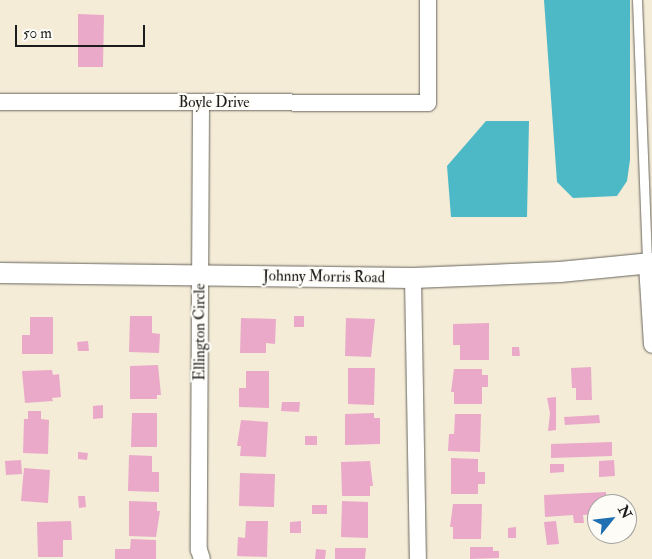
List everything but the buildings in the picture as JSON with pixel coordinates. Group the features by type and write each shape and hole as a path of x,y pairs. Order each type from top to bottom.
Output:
{"street":[{"name":"Boyle Drive","path":"0,102 201,104 428,103 428,0"},
{"name":"Ellington Circle","path":"201,104 199,550 202,559"},
{"name":"Johnny Morris Road","path":"0,273 413,278 650,265"},
{"path":"650,265 652,345"},
{"path":"413,278 418,559"}],"lane":[{"path":"637,0 650,265"}],"water":[{"path":"544,0 630,0 630,160 627,181 617,196 573,198 557,182"},
{"path":"486,121 529,121 527,217 451,217 447,166"}]}
